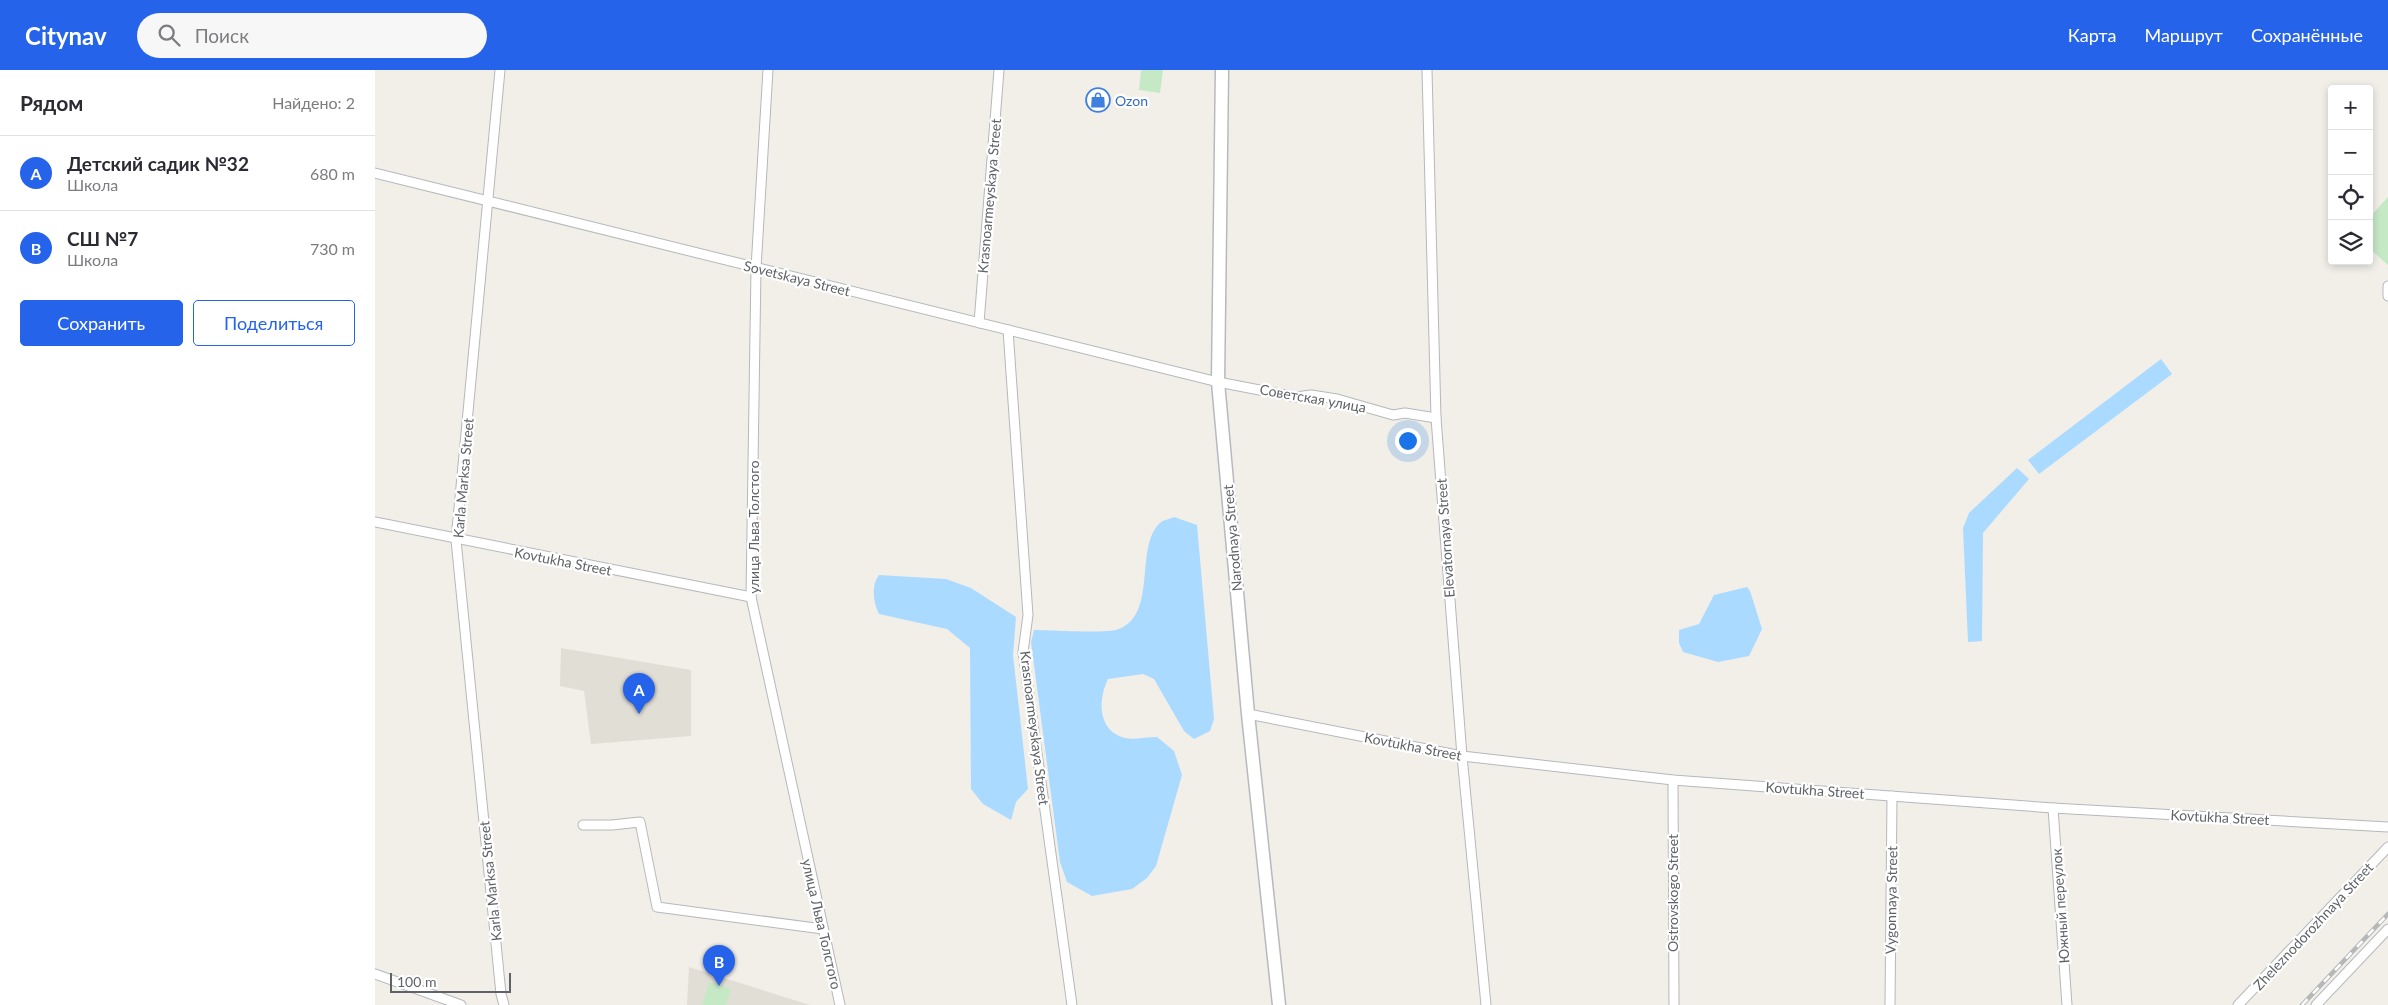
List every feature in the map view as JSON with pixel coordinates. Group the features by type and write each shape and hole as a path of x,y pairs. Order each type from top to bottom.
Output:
{"main road":[{"name":"Narodnaya Street","path":"1222,70 1218,382 1247,714 1279,1005"}],"street":[{"name":"Karla Marksa Street","path":"500,70 456,540 501,994 504,1005"},
{"name":"улица Льва Толстого","path":"767,70 756,268 751,597 840,1005"},
{"name":"Krasnoarmeyskaya Street","path":"979,323 999,70"},
{"name":"Elevatornaya Street","path":"1427,70 1436,418 1462,756 1485,1005"},
{"name":"Sovetskaya Street","path":"375,173 1218,382"},
{"path":"2388,286 2388,296"},
{"name":"Krasnoarmeyskaya Street","path":"1008,330 1027,615 1023,652 1072,1005"},
{"name":"Советская улица","path":"1218,382 1296,397 1311,395 1393,415 1405,413 1436,418"},
{"name":"Kovtukha Street","path":"375,522 456,540 751,597"},
{"name":"Kovtukha Street","path":"1247,714 1462,756 1673,780 2053,808 2388,827"},
{"name":"Ostrovskogo Street","path":"1673,780 1673,1005"},
{"name":"Vygonnaya Street","path":"1890,1005 1892,796"},
{"name":"Южный переулок","path":"2053,808 2067,1005"},
{"path":"583,825 612,826 640,822 657,907 823,928"},
{"name":"Zheleznodorozhnaya Street","path":"2238,1005 2388,847"},
{"path":"2316,1005 2388,929"},
{"path":"375,974 461,1005"}],"shaded area":[{"path":"561,648 691,670 691,736 591,744 584,691 560,686"},
{"path":"689,967 810,1005 687,1005"}],"green space":[{"path":"1141,70 1163,70 1160,93 1139,90"},
{"path":"2388,197 2388,265 2373,252 2373,214"},
{"path":"709,982 731,989 726,1005 702,1005"}],"water":[{"path":"2161,359 2172,374 2039,474 2028,460"},
{"path":"2017,468 2029,479 1983,533 1982,641 1968,642 1963,528 1969,513"},
{"path":"1174,517 1197,525 1214,719 1210,731 1194,739 1184,731 1154,679 1143,674 1108,679 1103,696 1102,713 1109,729 1125,738 1157,737 1174,751 1182,775 1156,866 1147,878 1132,889 1092,896 1067,882 1060,862 1031,642 1034,630 1091,632 1113,630 1119,629 1131,621 1138,609 1142,595 1148,548 1152,534 1161,522"},
{"path":"879,575 946,579 971,588 1016,617 1013,655 1028,789 1016,802 1011,820 983,804 971,789 970,648 947,629 879,614 874,594 876,579"},
{"path":"1747,587 1762,629 1749,656 1718,662 1683,652 1679,643 1679,630 1699,624 1714,595"}],"railway":[{"path":"2302,1005 2388,914"}],"place":[{"name":"Ozon","path":"1098,100"},
{"name":"Детский садик №32","path":"639,714"},
{"name":"СШ №7","path":"719,986"}]}
